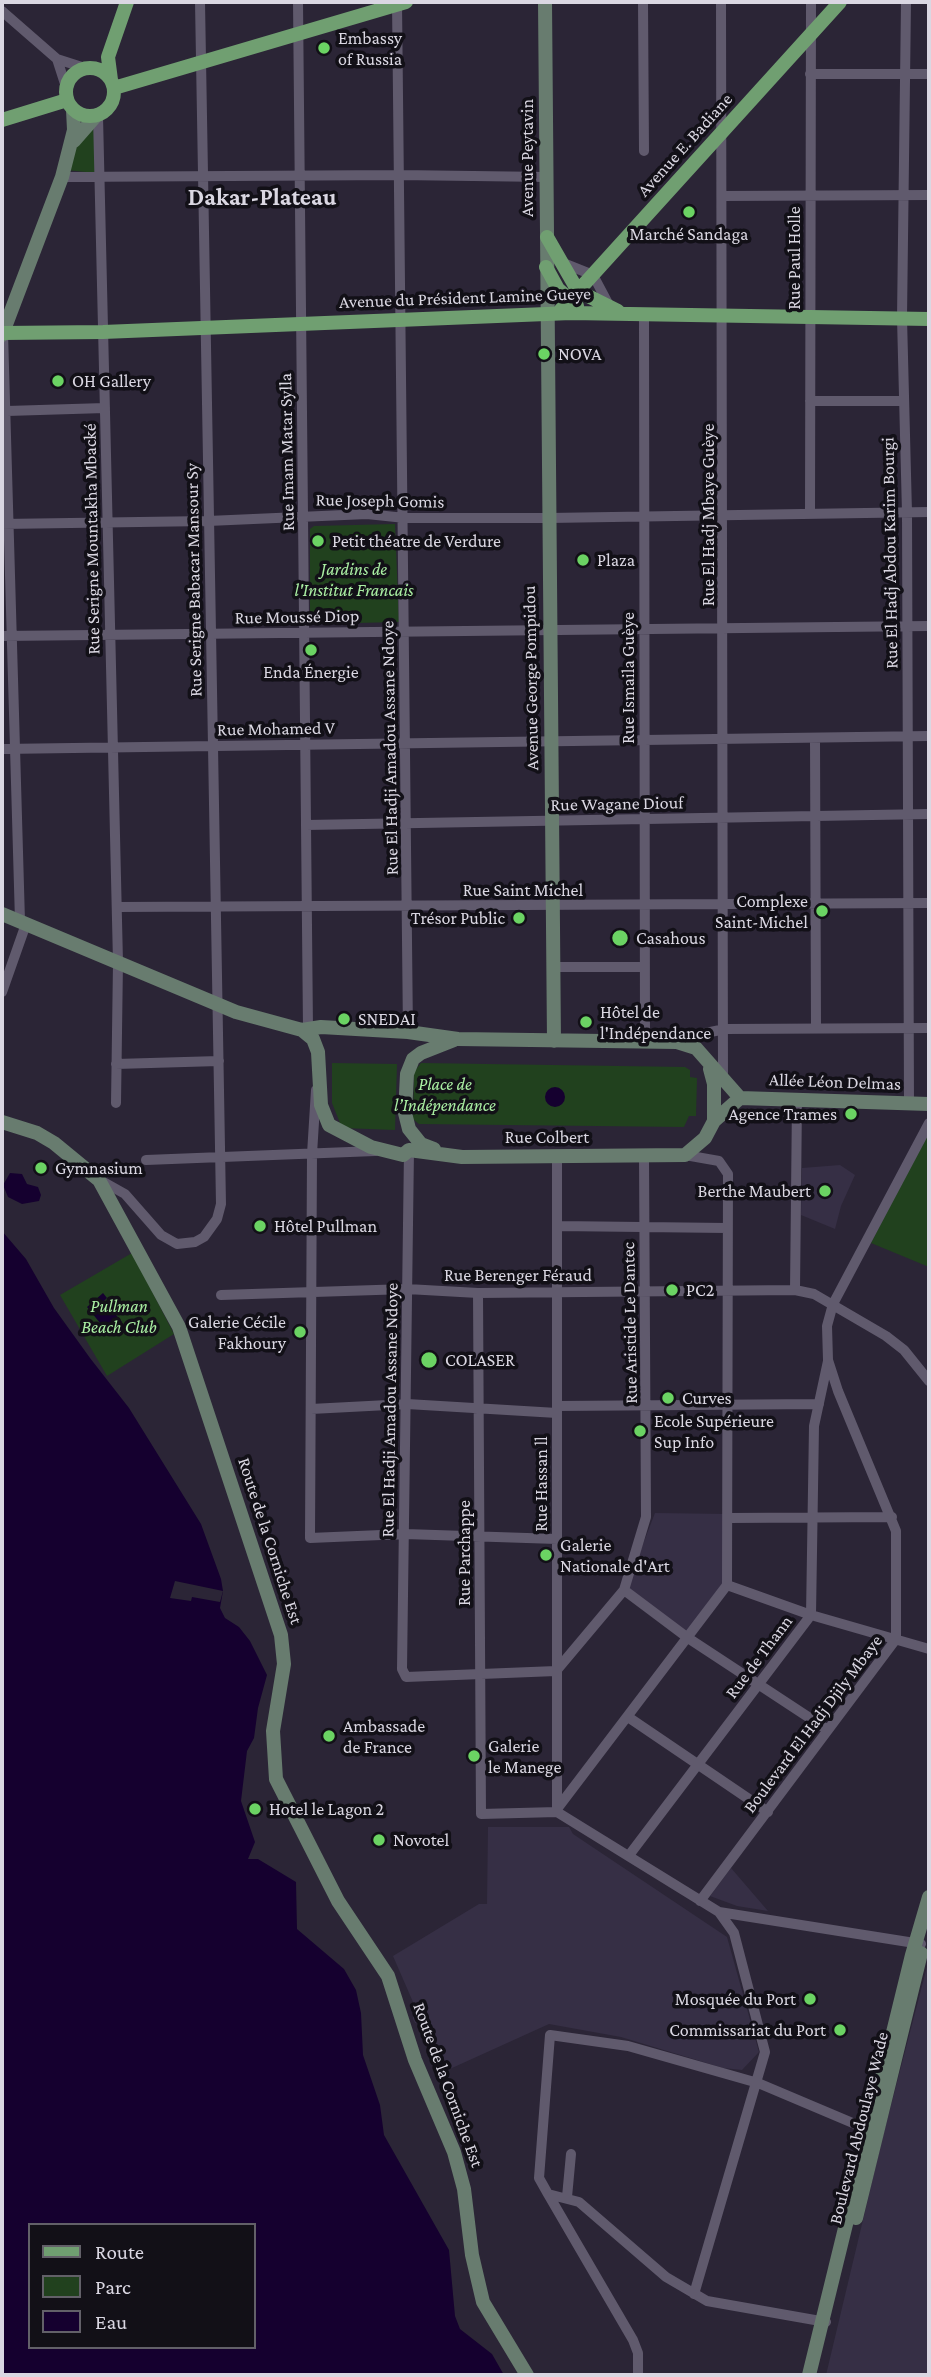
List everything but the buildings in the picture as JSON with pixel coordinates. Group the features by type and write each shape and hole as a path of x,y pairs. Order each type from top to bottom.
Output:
{"main road":[{"path":"69,99 85,117 96,116 111,105 113,84 108,57 127,2"},
{"name":"Avenue E. Badiane","path":"552,313 574,296 840,2"},
{"path":"113,84 201,62 400,3"},
{"path":"69,99 73,75 85,68 112,40"},
{"path":"85,68 102,71 113,84"},
{"path":"2,120 69,99"},
{"path":"547,237 562,263 574,296"},
{"path":"546,267 590,313"},
{"path":"574,296 616,310"},
{"name":"Avenue du Président Lamine Gueye","path":"2,333 103,332 616,310 644,313 929,319"}],"street":[{"name":"Rue Serigne Babacar Mansour Sy","path":"99,1180 125,1194 161,1236 177,1244 187,1244 204,1237 217,1219 221,1204 200,2"},
{"name":"Rue Imam Matar Sylla","path":"298,2 307,906 305,1029"},
{"name":"Avenue Peytavin","path":"545,2 546,267 552,313"},
{"path":"643,2 644,151"},
{"name":"Rue El Hadj Mbaye Guèye","path":"721,2 725,904 723,1081"},
{"name":"Rue Paul Holle","path":"810,2 810,514"},
{"name":"Rue El Hadj Abdou Karim Bourgi","path":"905,2 902,318 907,513 907,815 911,1029 909,1104"},
{"name":"Rue El Hadji Amadou Assane Ndoye","path":"400,3 408,1032"},
{"path":"2,11 57,59 85,68"},
{"path":"2,992 23,923 13,636 6,524 7,411 2,333 62,177 74,130 69,99 57,59"},
{"path":"810,74 929,74"},
{"path":"70,149 78,133 96,116"},
{"name":"Rue Serigne Mountakha Mbacké","path":"96,116 117,907 116,1103"},
{"path":"62,177 547,177"},
{"path":"722,196 929,195"},
{"path":"562,263 593,275 616,310"},
{"name":"Avenue George Pompidou","path":"552,313 549,518 554,1041"},
{"name":"Rue Ismaila Guèye","path":"644,313 645,1042"},
{"path":"810,401 904,401"},
{"path":"7,411 105,408"},
{"name":"Rue Joseph Gomis","path":"6,524 208,521 367,514 405,518 549,518 929,512"},
{"name":"Rue Moussé Diop","path":"2,636 929,626"},
{"name":"Rue Mohamed V","path":"2,749 929,736"},
{"path":"815,738 816,1028"},
{"name":"Rue Wagane Diouf","path":"306,825 929,814"},
{"name":"Rue Saint Michel","path":"117,907 929,903"},
{"path":"2,914 218,1004 305,1029 408,1032 458,1039 677,1042 696,1048 740,1098 714,1121 705,1138 685,1155"},
{"path":"553,967 644,967"},
{"path":"677,1042 725,1028 929,1028"},
{"path":"305,1029 318,1052 321,1105 329,1125 343,1135 382,1151"},
{"path":"458,1039 413,1059 405,1080 405,1113 409,1129 421,1144 462,1157"},
{"path":"116,1064 219,1061"},
{"path":"708,1063 714,1084 714,1121"},
{"path":"318,1076 314,1102 313,1154 310,1538 405,1534 480,1539 557,1539"},
{"name":"Allée Léon Delmas","path":"740,1098 929,1104"},
{"path":"795,1290 797,1100"},
{"name":"Route de la Corniche Est","path":"2,1122 37,1133 54,1143 99,1180 179,1327 281,1635 284,1664 273,1731 276,1779 338,1901 388,1976 415,2060 454,2152 464,2189 472,2255 483,2302 527,2375"},
{"name":"Boulevard El Hadj Djily Mbaye","path":"700,1901 896,1639 895,1531 892,1517 828,1360 827,1326 833,1304 929,1123"},
{"name":"Rue El Hadji Amadou Assane Ndoye","path":"409,1150 403,1671 406,1676 480,1674"},
{"name":"Rue Colbert","path":"382,1151 403,1155 409,1150 462,1157 685,1155"},
{"path":"146,1160 382,1151"},
{"path":"685,1155 719,1161 728,1174 727,1585 557,1810 719,1912 919,1944"},
{"name":"Rue Hassan ll","path":"557,1156 557,1810"},
{"name":"Rue Aristide Le Dantec","path":"556,1671 624,1590 646,1517 644,1156"},
{"path":"557,1226 727,1228"},
{"name":"Rue Berenger Féraud","path":"221,1295 407,1289 478,1293 795,1290 814,1294 833,1304 904,1350 929,1381"},
{"name":"Rue Parchappe","path":"478,1293 481,1814 557,1810"},
{"name":"Rue de Thann","path":"630,1854 811,1615 814,1426 828,1360"},
{"path":"311,1409 407,1404 479,1410 819,1404"},
{"path":"729,1518 892,1517"},
{"path":"727,1585 811,1615 929,1649"},
{"path":"624,1590 688,1638 828,1730"},
{"path":"480,1674 556,1671"},
{"path":"628,1717 768,1812"},
{"name":"Boulevard Abdoulaye Wade","path":"809,2375 874,2131 929,1897"},
{"path":"694,2294 765,2052 734,1933 719,1912"},
{"path":"638,2375 638,2353 633,2340 539,2178 550,2035 628,2046 758,2083 874,2131"},
{"path":"567,2197 571,2154"},
{"path":"548,2194 579,2202 666,2277 694,2294 722,2305 823,2321"}],"shaded area":[{"name":"Berthe Maubert","path":"840,1165 855,1175 841,1206 835,1229 801,1215 802,1168"},
{"path":"655,1513 728,1514 722,1584 684,1636 624,1593"},
{"path":"488,1827 569,1827 573,1834 727,1937 759,2052 742,2070 723,2068 621,2037 549,2024 441,2073 422,2023 415,2023 413,2019 413,2002 393,1956 479,1904 487,1904"},
{"path":"731,1868 768,1911 737,1906 710,1896"},
{"path":"929,1959 929,2375 826,2375 883,2136"}],"green space":[{"path":"94,126 96,173 66,170 78,141"},
{"name":"Jardins de l'Institut Francais","path":"395,524 399,622 313,624 310,619 310,529 314,526"},
{"path":"332,1063 397,1064 395,1130 342,1128 332,1103"},
{"name":"Place de l’Indépendance","path":"421,1063 685,1067 690,1070 690,1077 697,1078 696,1116 689,1116 684,1127 419,1124 413,1119 414,1072"},
{"path":"929,1129 929,1267 871,1243"},
{"name":"Pullman Beach Club","path":"132,1253 174,1334 107,1376 60,1295"}],"water":[{"path":"555,1087 562,1090 565,1097 562,1104 555,1107 548,1104 545,1097 548,1090"},
{"path":"10,1173 22,1174 27,1184 38,1187 41,1195 39,1201 22,1204 8,1197 3,1185"},
{"path":"2,1231 26,1259 54,1308 129,1408 201,1524 221,1579 223,1591 220,1608 225,1618 239,1627 250,1641 267,1675 258,1708 254,1738 247,1751 241,1801 255,1842 248,1859 258,1859 296,1882 297,1929 344,1969 356,1990 361,2013 363,2055 380,2105 384,2135 449,2250 455,2316 460,2329 492,2354 504,2375 2,2375"},
{"path":"103,1293 107,1298 104,1301 122,1322 109,1334 87,1307"}],"pier":[{"path":"175,1581 223,1591 220,1602 192,1597 191,1601 170,1598"}],"place":[{"name":"Embassy of Russia","path":"324,48"},
{"name":"Marché Sandaga","path":"689,212"},
{"name":"NOVA","path":"544,354"},
{"name":"OH Gallery","path":"58,381"},
{"name":"Petit théatre de Verdure","path":"318,541"},
{"name":"Plaza","path":"583,560"},
{"name":"Enda Énergie","path":"311,650"},
{"name":"Complexe Saint-Michel","path":"822,911"},
{"name":"Trésor Public","path":"519,918"},
{"name":"Casahous","path":"620,938"},
{"name":"SNEDAI","path":"344,1019"},
{"name":"Hôtel de l'Indépendance","path":"586,1022"},
{"name":"Agence Trames","path":"851,1114"},
{"name":"Gymnasium","path":"41,1168"},
{"name":"Berthe Maubert","path":"825,1191"},
{"name":"Hôtel Pullman","path":"260,1226"},
{"name":"PC2","path":"672,1290"},
{"name":"Galerie Cécile Fakhoury","path":"300,1332"},
{"name":"COLASER","path":"429,1360"},
{"name":"Curves","path":"668,1398"},
{"name":"Ecole Supérieure Sup Info","path":"640,1431"},
{"name":"Galerie Nationale d'Art","path":"546,1555"},
{"name":"Ambassade de France","path":"329,1736"},
{"name":"Galerie le Manege","path":"474,1756"},
{"name":"Hotel le Lagon 2","path":"255,1809"},
{"name":"Novotel","path":"379,1840"},
{"name":"Mosquée du Port","path":"810,1999"},
{"name":"Commissariat du Port","path":"840,2030"}],"district":[{"name":"Dakar-Plateau","path":"262,198"}]}
